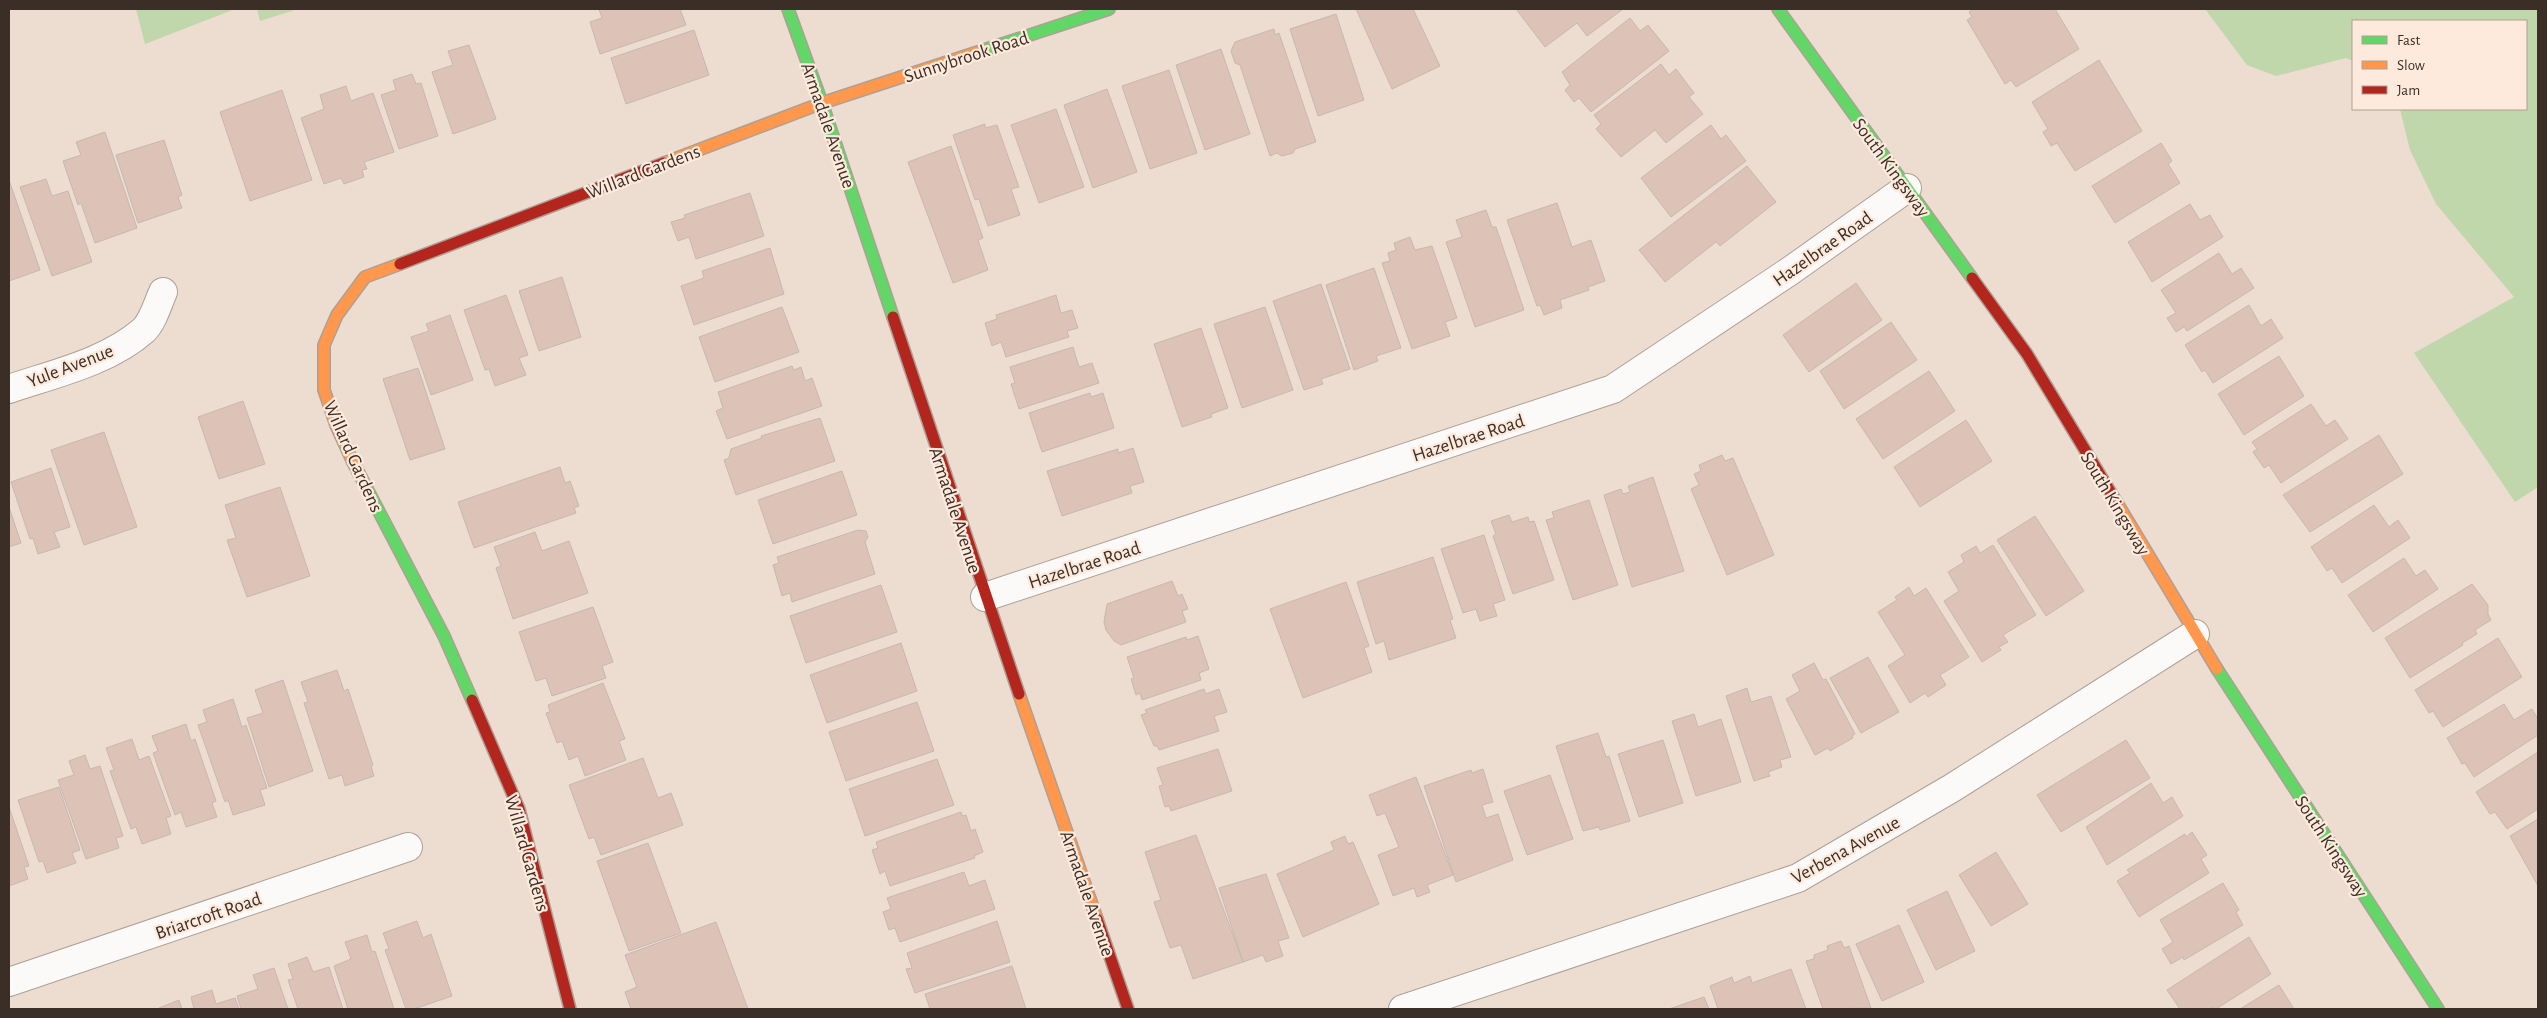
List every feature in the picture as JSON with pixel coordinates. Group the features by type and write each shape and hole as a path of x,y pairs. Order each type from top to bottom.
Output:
{"street":[{"name":"Armadale Avenue","path":"788,9 822,103 985,596 1128,1009"},
{"name":"Sunnybrook Road","path":"822,103 1110,9"},
{"name":"South Kingsway","path":"1778,9 2027,354 2195,634 2438,1009"},
{"name":"Willard Gardens","path":"570,1009 519,808 444,636 354,465 336,425 324,390 324,345 337,315 365,278 822,103"},
{"name":"Hazelbrae Road","path":"985,596 1613,389 1790,271 1907,188"},
{"name":"Yule Avenue","path":"9,389 87,362 120,347 145,329 163,292"},
{"name":"Verbena Avenue","path":"1403,1009 1798,878 1952,788 2195,634"},
{"name":"Briarcroft Road","path":"9,982 408,847"}],"green space":[{"path":"136,9 235,9 145,44"},
{"path":"257,9 298,9 260,21"},
{"path":"2205,9 2538,9 2538,487 2515,502 2414,353 2514,297 2436,204 2410,150 2400,110 2527,110 2527,20 2352,20 2352,61 2346,58 2276,76 2247,65"}],"building":[{"path":"599,9 680,9 686,25 600,54 590,22 602,18"},
{"path":"1356,9 1413,9 1440,66 1392,89"},
{"path":"1516,9 1623,9 1587,36 1577,23 1545,47"},
{"path":"1974,9 2055,9 2079,49 2016,87 2011,80 2005,84 1967,20 1972,17 1969,12"},
{"path":"1336,14 1364,100 1318,116 1290,29"},
{"path":"1630,18 1640,31 1648,25 1669,51 1591,112 1579,98 1574,102 1565,90 1570,85 1562,72"},
{"path":"1274,29 1275,35 1279,33 1316,142 1295,149 1293,153 1282,156 1277,153 1270,156 1240,65 1235,63 1231,51 1235,42"},
{"path":"694,30 709,75 626,104 611,58"},
{"path":"469,45 496,119 453,134 432,72 453,65 448,51"},
{"path":"1221,49 1250,134 1205,150 1176,65"},
{"path":"2099,60 2142,131 2075,171 2057,143 2051,146 2043,132 2048,129 2032,102"},
{"path":"1661,64 1669,75 1676,69 1694,93 1689,97 1703,114 1666,143 1655,130 1621,157 1596,129 1601,124 1594,115"},
{"path":"1169,70 1197,153 1150,169 1122,86"},
{"path":"412,74 416,84 421,83 438,136 399,149 381,95 396,90 393,80"},
{"path":"346,86 351,101 373,93 394,152 364,162 367,169 362,170 364,177 344,184 341,178 324,184 301,118 324,109 320,95"},
{"path":"1107,89 1137,172 1093,188 1064,105"},
{"path":"282,90 312,180 250,201 220,112"},
{"path":"1056,109 1084,187 1039,203 1011,125"},
{"path":"985,124 985,128 997,125 1019,187 1011,189 1020,215 988,226 979,199 975,200 953,135"},
{"path":"1711,125 1721,139 1726,135 1746,161 1671,217 1641,178"},
{"path":"105,132 137,228 95,243 81,203 78,205 63,161 81,155 76,142"},
{"path":"164,140 182,195 178,197 182,208 138,223 116,155"},
{"path":"2161,143 2172,161 2168,164 2180,183 2115,223 2092,186"},
{"path":"951,146 983,238 978,240 988,270 953,283 908,162"},
{"path":"1747,166 1776,202 1720,246 1716,242 1665,282 1639,250"},
{"path":"46,179 52,196 68,191 92,262 52,276 20,187"},
{"path":"9,180 40,270 9,281"},
{"path":"750,193 764,236 696,259 689,237 678,241 671,222 685,218 684,215"},
{"path":"1557,203 1572,247 1591,240 1605,281 1588,287 1589,290 1560,300 1562,308 1544,315 1540,305 1537,306 1507,220"},
{"path":"2190,204 2200,220 2210,215 2223,237 2152,282 2128,242"},
{"path":"1486,210 1492,227 1496,227 1524,310 1475,327 1446,242 1462,237 1456,220"},
{"path":"1410,237 1415,250 1432,246 1457,318 1445,322 1450,336 1412,349 1382,263 1390,261 1388,253 1396,250 1394,243"},
{"path":"770,248 784,294 694,325 681,286 704,278 702,271"},
{"path":"2219,253 2232,274 2241,268 2254,288 2187,331 2184,327 2176,332 2167,318 2176,313 2161,290"},
{"path":"1374,268 1401,348 1376,356 1378,361 1354,370 1326,285"},
{"path":"562,277 581,337 539,351 519,291"},
{"path":"1856,283 1882,320 1809,372 1783,335"},
{"path":"1321,284 1350,369 1321,379 1323,384 1304,390 1273,301"},
{"path":"506,295 528,355 519,358 526,375 495,386 489,369 485,370 464,310"},
{"path":"1056,295 1061,313 1072,310 1078,328 1067,331 1069,337 1006,357 1001,342 992,346 985,323 997,319 996,315"},
{"path":"2249,305 2261,326 2271,319 2283,338 2213,383 2205,370 2202,372 2185,345"},
{"path":"782,307 799,352 715,382 699,337"},
{"path":"1265,307 1293,390 1242,408 1214,324"},
{"path":"450,315 473,380 431,395 411,337 429,331 426,324"},
{"path":"1891,322 1917,360 1844,409 1820,371"},
{"path":"1201,328 1228,408 1211,414 1212,417 1182,427 1154,344"},
{"path":"1073,347 1079,367 1092,363 1099,383 1019,409 1011,384 1015,383 1010,367"},
{"path":"2279,356 2304,396 2244,435 2218,394"},
{"path":"792,366 794,370 801,367 805,381 812,378 822,406 727,439 716,411 723,408 718,392"},
{"path":"418,368 445,449 410,460 383,379"},
{"path":"1929,371 1955,411 1883,459 1856,419"},
{"path":"1090,393 1091,397 1103,393 1114,428 1042,452 1029,413"},
{"path":"243,401 265,464 219,479 198,417"},
{"path":"2311,404 2326,426 2335,420 2348,439 2281,483 2269,465 2264,468 2253,452 2257,449 2252,442"},
{"path":"820,418 835,461 736,495 724,460 729,458 731,449 762,438 761,436"},
{"path":"1966,420 1992,461 1920,507 1894,467"},
{"path":"104,432 137,527 84,545 51,450"},
{"path":"2379,435 2403,474 2310,532 2283,495"},
{"path":"1133,448 1144,482 1130,486 1132,493 1062,516 1047,471 1118,449 1118,453"},
{"path":"1722,455 1725,461 1733,458 1774,555 1727,575 1691,489 1699,485 1694,474 1701,471 1699,465"},
{"path":"560,467 565,483 570,481 579,506 574,508 576,513 474,548 458,502"},
{"path":"51,468 70,527 54,532 60,547 38,554 33,538 30,539 11,482"},
{"path":"842,471 857,515 773,544 758,500"},
{"path":"1653,477 1684,571 1632,587 1604,495 1621,489 1623,494 1630,492 1628,486"},
{"path":"280,487 310,576 247,597 227,540 236,538 225,505"},
{"path":"1589,500 1618,585 1573,600 1546,520 1554,518 1552,512"},
{"path":"2374,505 2389,527 2398,520 2410,538 2342,583 2332,568 2327,571 2311,547"},
{"path":"9,507 21,543 9,547"},
{"path":"1509,515 1512,522 1528,517 1529,522 1534,521 1554,580 1513,594 1493,536 1496,534 1491,521"},
{"path":"2035,516 2084,591 2046,616 1997,540"},
{"path":"858,530 866,531 868,537 865,542 875,574 792,602 790,593 782,596 773,565 779,563 777,557"},
{"path":"535,532 542,551 569,541 588,593 513,619 496,568 501,566 494,547"},
{"path":"1484,535 1505,600 1493,604 1497,616 1480,621 1476,609 1463,613 1441,549"},
{"path":"1993,545 2036,615 2003,635 2008,642 1999,647 2001,650 1982,662 1944,601 1959,591 1948,572 1964,562 1961,555 1976,546 1980,553"},
{"path":"1433,557 1453,619 1450,620 1456,638 1389,660 1384,641 1376,644 1357,582"},
{"path":"2404,558 2416,576 2425,570 2438,589 2373,632 2348,595"},
{"path":"1172,581 1178,596 1182,594 1188,609 1182,611 1186,622 1121,645 1114,641 1106,630 1104,622 1107,604"},
{"path":"1346,582 1369,646 1364,648 1372,672 1303,698 1270,609"},
{"path":"2472,584 2488,605 2488,614 2491,620 2475,630 2477,634 2462,643 2463,645 2410,678 2385,638"},
{"path":"881,585 897,632 806,663 790,616"},
{"path":"1909,587 1914,596 1926,588 1969,657 1940,675 1946,685 1928,697 1925,693 1910,703 1888,666 1905,655 1878,612 1897,600 1895,597"},
{"path":"593,607 613,662 602,666 606,678 552,696 546,678 536,681 519,632"},
{"path":"1198,636 1209,669 1199,673 1201,680 1142,700 1140,693 1136,695 1131,679 1134,678 1127,657 1186,637 1187,640"},
{"path":"2498,638 2522,677 2443,727 2433,711 2429,713 2415,690"},
{"path":"901,643 917,691 827,723 810,675"},
{"path":"1868,657 1899,712 1861,733 1830,678"},
{"path":"1814,663 1823,680 1826,679 1855,734 1852,736 1853,738 1830,751 1828,748 1815,755 1786,699 1800,691 1792,675"},
{"path":"337,670 344,691 348,689 373,765 371,766 374,776 345,786 342,775 329,779 304,703 308,702 301,682"},
{"path":"283,680 313,771 269,787 247,718 263,713 255,690"},
{"path":"603,683 625,739 619,741 626,760 585,776 578,756 569,760 562,741 557,743 546,713 550,712 548,705"},
{"path":"1747,688 1751,702 1771,696 1791,757 1780,760 1782,767 1768,772 1770,776 1754,781 1726,696"},
{"path":"1204,689 1206,694 1219,689 1227,712 1214,716 1219,731 1159,750 1157,746 1154,746 1141,715 1147,713 1145,710"},
{"path":"233,699 242,727 246,725 267,788 260,790 265,805 233,815 228,800 225,802 198,725 207,722 203,710"},
{"path":"917,702 934,751 846,781 829,732"},
{"path":"2504,704 2514,720 2532,709 2538,719 2538,735 2474,777 2465,763 2462,764 2447,738"},
{"path":"1694,714 1698,727 1721,719 1741,782 1696,796 1672,721"},
{"path":"186,724 191,741 195,739 216,801 212,803 217,817 186,827 181,812 175,815 153,753 158,751 152,736"},
{"path":"1598,733 1606,757 1609,756 1630,821 1600,830 1599,827 1583,831 1556,746"},
{"path":"132,739 139,760 149,756 171,816 166,818 171,834 142,844 136,827 131,829 110,771 114,770 106,748"},
{"path":"1663,740 1683,803 1639,817 1618,754"},
{"path":"2126,740 2150,778 2061,832 2037,795"},
{"path":"1218,749 1232,791 1171,811 1169,806 1165,807 1159,786 1163,785 1157,768"},
{"path":"2538,752 2538,809 2507,829 2495,812 2490,814 2476,792"},
{"path":"85,755 90,769 100,766 123,836 116,838 119,848 86,859 58,780 74,775 69,761"},
{"path":"643,758 658,798 671,793 683,825 601,855 594,837 589,839 569,785"},
{"path":"937,759 954,805 865,836 849,789"},
{"path":"1483,769 1493,802 1482,805 1486,818 1498,814 1513,860 1456,882 1424,786 1471,770 1472,773"},
{"path":"1550,775 1573,839 1527,855 1504,791"},
{"path":"1416,777 1453,875 1427,885 1430,892 1417,897 1414,888 1393,896 1378,855 1399,847 1385,813 1377,816 1369,795"},
{"path":"2151,783 2163,803 2172,797 2183,816 2107,865 2086,827"},
{"path":"59,787 80,850 72,853 76,863 47,873 43,861 39,862 18,800"},
{"path":"9,807 29,866 24,867 28,879 9,886"},
{"path":"961,812 962,816 966,815 971,831 975,829 983,852 974,856 975,858 890,886 885,871 880,874 872,850 878,848 876,842"},
{"path":"2538,819 2538,886 2510,836"},
{"path":"2192,832 2207,855 2201,859 2209,873 2139,917 2117,881 2130,873 2127,870 2185,834 2186,837"},
{"path":"1196,835 1243,962 1193,979 1181,945 1170,948 1154,902 1161,900 1145,852"},
{"path":"1345,836 1348,844 1353,842 1379,904 1303,937 1277,874 1334,850 1331,842"},
{"path":"648,843 681,933 629,951 597,861"},
{"path":"1996,852 2028,904 1991,926 1959,875"},
{"path":"964,872 969,886 985,880 995,909 900,942 895,928 889,930 883,912 891,909 887,898"},
{"path":"1266,874 1289,938 1278,941 1283,956 1266,962 1263,955 1243,962 1219,888"},
{"path":"2223,883 2239,910 2236,912 2243,925 2184,960 2183,957 2171,964 2162,949 2173,942 2160,920"},
{"path":"1947,891 1975,951 1936,970 1907,910"},
{"path":"417,921 423,938 431,934 452,996 414,1009 406,1009 385,950 389,949 383,933"},
{"path":"997,921 1010,962 915,993 906,969 912,968 907,953"},
{"path":"716,922 748,1009 631,1009 625,992 637,987 625,955"},
{"path":"1899,925 1924,982 1882,1001 1856,944"},
{"path":"367,935 372,952 375,951 394,1009 348,1009 334,966 351,959 345,942"},
{"path":"2249,937 2271,974 2216,1009 2213,1007 2209,1009 2180,1009 2167,990"},
{"path":"1841,941 1844,948 1849,946 1871,1008 1823,1009 1806,961 1814,959 1814,955 1828,950 1827,946"},
{"path":"307,957 313,972 329,967 343,1009 298,1009 288,980 293,979 288,964"},
{"path":"1012,966 1026,1009 930,1009 925,994"},
{"path":"274,968 288,1009 241,1009 237,996 258,989 253,975"},
{"path":"1791,969 1806,1009 1718,1009 1710,986 1732,977 1734,983 1750,976 1752,983"},
{"path":"2279,985 2294,1009 2240,1009"},
{"path":"212,990 216,1004 235,998 239,1009 194,1009 191,997"},
{"path":"1704,997 1709,1009 1669,1009"},
{"path":"179,1000 182,1009 159,1009 159,1008"}],"traffic: fast":[{"path":"788,9 822,103 893,317"},
{"path":"984,50 1109,9"},
{"path":"1778,9 1972,278"},
{"path":"353,462 444,636 472,700"},
{"path":"2217,669 2438,1009"}],"traffic: slow":[{"path":"664,163 822,103 984,50"},
{"path":"353,462 336,425 324,390 324,345 337,315 365,277 400,264"},
{"path":"2117,503 2217,669"},
{"path":"1019,694 1097,919"}],"traffic: jam":[{"path":"400,264 664,163"},
{"path":"1972,278 2027,354 2117,503"},
{"path":"893,317 1019,694"},
{"path":"472,700 519,809 570,1009"},
{"path":"1097,919 1128,1009"}]}
